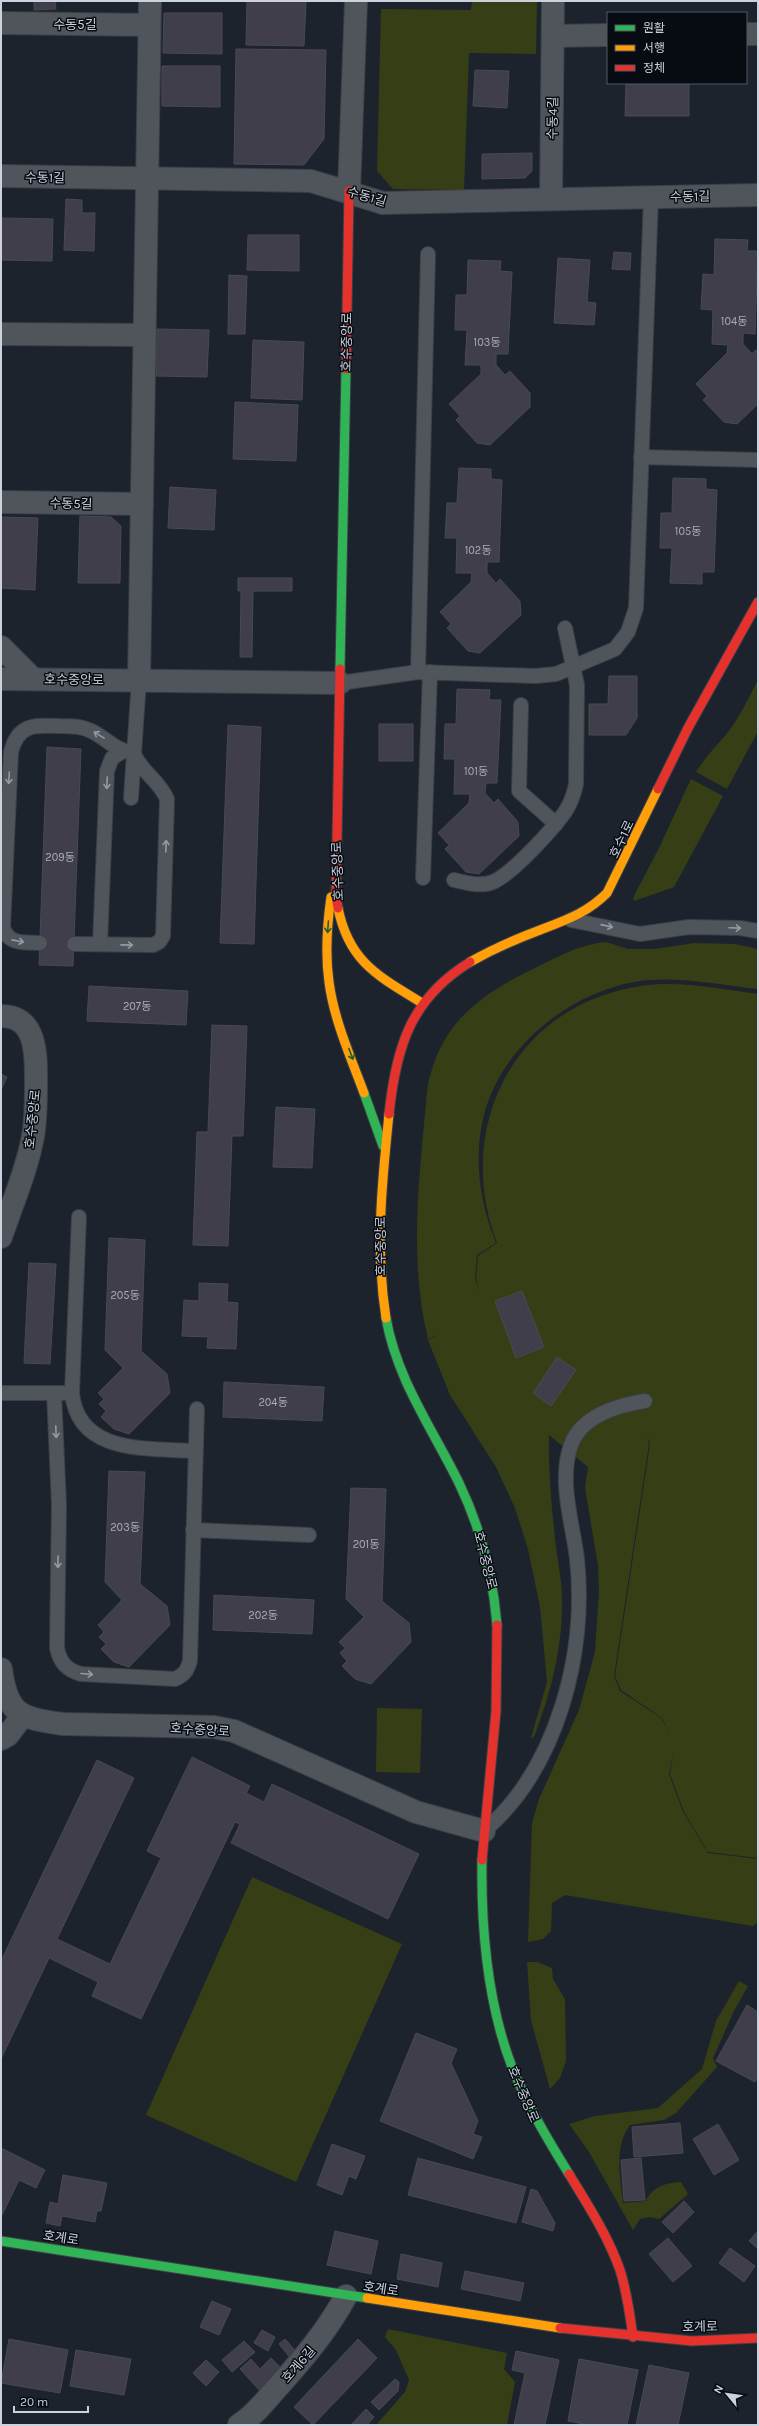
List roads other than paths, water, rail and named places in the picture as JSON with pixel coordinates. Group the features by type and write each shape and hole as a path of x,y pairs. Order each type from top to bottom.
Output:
{"street":[{"path":"139,680 150,1"},
{"name":"호수중앙로","path":"356,1 349,191 336,897 346,935 358,957 384,980 422,1003 403,1038 395,1068 385,1151 379,1223 381,1285 390,1340 408,1389 459,1482 480,1531 495,1596 500,1661 484,1831 482,1898 488,1956 502,2034 517,2084 536,2123 614,2254 626,2294 633,2337"},
{"name":"수동4길","path":"551,199 553,1"},
{"name":"수동5길","path":"1,23 149,24"},
{"path":"747,34 758,34"},
{"path":"553,36 607,35"},
{"name":"수동1길","path":"1,176 311,181 349,191 383,203 758,195"},
{"path":"1,334 145,335"},
{"name":"수동5길","path":"1,502 142,504"},
{"name":"호수1로","path":"422,1003 446,979 480,957 591,909 607,893 619,872 688,728 758,602"},
{"path":"1,647 33,679"},
{"name":"호수중앙로","path":"1,679 340,683"},
{"path":"336,861 327,929 329,983 341,1029 385,1151"},
{"name":"호수중앙로","path":"1,1016 20,1020 29,1029 35,1043 36,1061 33,1135 1,1237"},
{"path":"1,1669 4,1691 11,1706 23,1715 8,1735 1,1739"},
{"name":"호수중앙로","path":"23,1715 63,1724 214,1727 234,1731 416,1812 484,1831"},
{"name":"호계로","path":"1,2241 346,2296 633,2337 692,2341 758,2338"},
{"name":"호계6길","path":"239,2425 262,2405 310,2352 336,2314 346,2296"}],"lane":[{"path":"340,683 382,675 424,672 534,676 556,674 574,668 615,650 628,632 636,608 651,197"},
{"path":"423,878 428,254"},
{"path":"641,456 758,460"},
{"path":"454,880 476,884 493,882 509,872 556,824 573,797 576,784 577,685 565,628"},
{"path":"131,798 128,751 139,680"},
{"path":"521,705 519,790 556,824"},
{"path":"40,943 18,942 10,939 5,935 3,927 11,752 13,742 20,733 29,727 37,725 74,726 90,730 128,751 141,769 158,784 168,799 163,936 159,942 153,945 74,944"},
{"path":"100,944 107,771 112,758 128,751"},
{"path":"568,919 640,934 689,927 740,928 758,931"},
{"path":"79,1217 72,1393 73,1407 77,1418 85,1427 102,1438 139,1447 195,1450"},
{"path":"1,1393 72,1393"},
{"path":"54,1393 59,1505 57,1648 59,1657 71,1671 81,1674 175,1679 182,1676 188,1670 190,1661 197,1408"},
{"path":"484,1831 500,1818 514,1800 535,1766 560,1712 572,1668 580,1592 567,1494 567,1456 571,1443 579,1432 598,1416 628,1404 645,1401"},
{"path":"193,1530 309,1535"}]}
